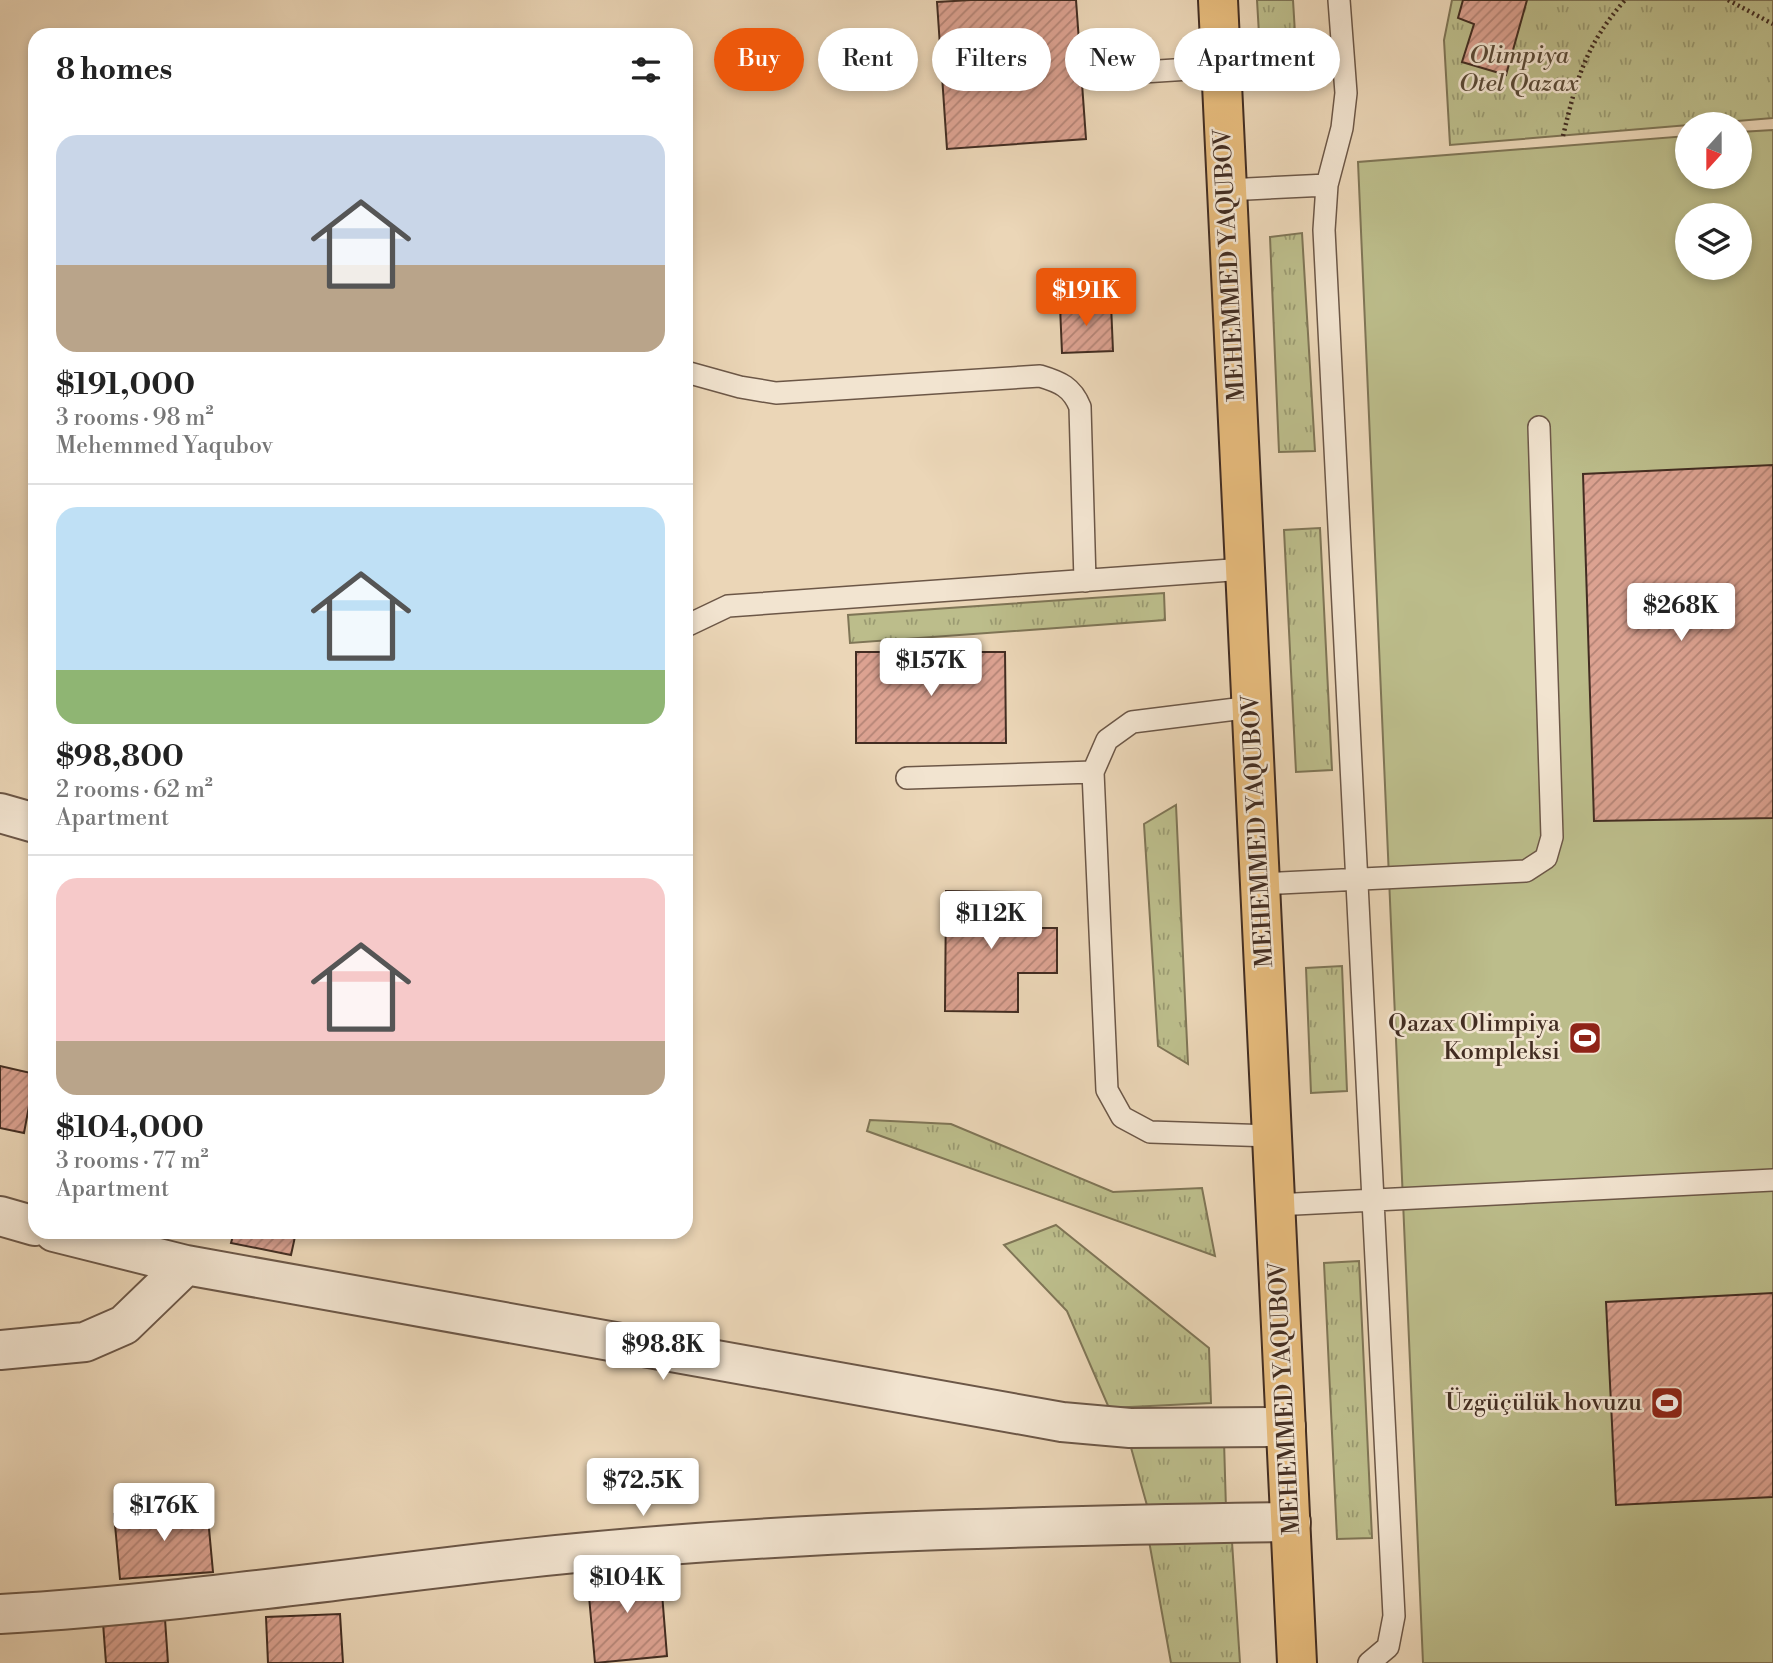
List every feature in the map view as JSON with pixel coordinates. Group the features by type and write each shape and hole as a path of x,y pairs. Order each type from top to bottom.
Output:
{"main road":[{"name":"MEHEMMED YAQUBOV","path":"1218,0 1219,28"},
{"name":"MEHEMMED YAQUBOV","path":"1222,91 1297,1663"}],"street":[{"path":"0,813 28,821"},
{"path":"0,1216 28,1224"},
{"path":"82,1239 186,1265 1062,1422 1129,1428 1286,1427"},
{"path":"0,1350 85,1342 124,1325 186,1265"},
{"path":"0,1614 119,1606 518,1559 696,1544 962,1528 1291,1522"}],"lane":[{"path":"1339,0 1346,93 1342,128 1327,185 1324,230 1394,1616 1388,1647 1369,1663"},
{"path":"1227,190 1327,185"},
{"path":"693,374 740,387 776,393 1041,376 1058,381 1074,393 1080,407 1085,581"},
{"path":"1260,884 1526,871 1546,858 1552,837 1539,427"},
{"path":"693,623 728,606 1245,569"},
{"path":"1252,707 1132,722 1107,740 1093,772 1107,1090 1122,1117 1150,1132 1272,1136"},
{"path":"908,778 1093,772"},
{"path":"1275,1205 1773,1180"}],"path":[{"path":"1563,136 1579,71 1602,27 1625,0"},
{"path":"1728,0 1773,24"}],"green space":[{"path":"1257,0 1293,0 1295,28 1259,28"},
{"name":"Olimpiya Otel Qazax","path":"1452,0 1773,0 1773,118 1752,120 1752,112 1675,112 1675,126 1450,145 1444,40"},
{"name":"Qazax Olimpiya Kompleksi","path":"1773,130 1773,1663 1423,1663 1358,162 1675,137 1675,189 1752,189 1752,131"},
{"path":"1302,233 1315,451 1279,452 1270,237"},
{"path":"1320,528 1332,770 1296,772 1284,530"},
{"path":"1164,593 1165,620 850,643 848,615"},
{"path":"1176,805 1188,1064 1158,1046 1144,824"},
{"path":"1342,966 1347,1091 1311,1093 1306,968"},
{"path":"870,1120 951,1124 1113,1192 1202,1188 1215,1256 867,1131"},
{"path":"1056,1225 1209,1348 1211,1403 1109,1408 1067,1311 1004,1245"},
{"path":"1359,1261 1372,1538 1337,1539 1324,1263"},
{"path":"1224,1441 1226,1509 1148,1509 1130,1444"},
{"path":"1149,1541 1232,1542 1240,1663 1171,1663"}],"building":[{"path":"1076,0 1078,28 1065,28 1065,91 1083,91 1086,139 947,149 943,91 1051,91 1051,28 939,28 937,2"},
{"path":"1463,0 1527,0 1506,75 1462,62 1474,24 1458,18"},
{"path":"1111,304 1113,351 1062,353 1060,306"},
{"path":"1773,465 1773,818 1594,821 1583,474"},
{"path":"856,652 1005,652 1006,743 856,743"},
{"path":"946,891 1020,892 1020,928 1057,928 1057,973 1018,973 1018,1012 945,1011"},
{"path":"0,1066 28,1072 28,1112 24,1133 0,1128"},
{"path":"232,1239 294,1239 291,1255 231,1243"},
{"path":"1773,1293 1773,1497 1616,1505 1606,1302"},
{"path":"207,1507 213,1572 120,1579 114,1514"},
{"path":"660,1568 667,1656 595,1663 587,1574"},
{"path":"340,1614 343,1663 268,1663 266,1617"},
{"path":"165,1619 168,1663 106,1663 103,1623"}],"place":[{"name":"Qazax Olimpiya Kompleksi","path":"1585,1038"},
{"name":"Üzgüçülük hovuzu","path":"1667,1403"}]}
